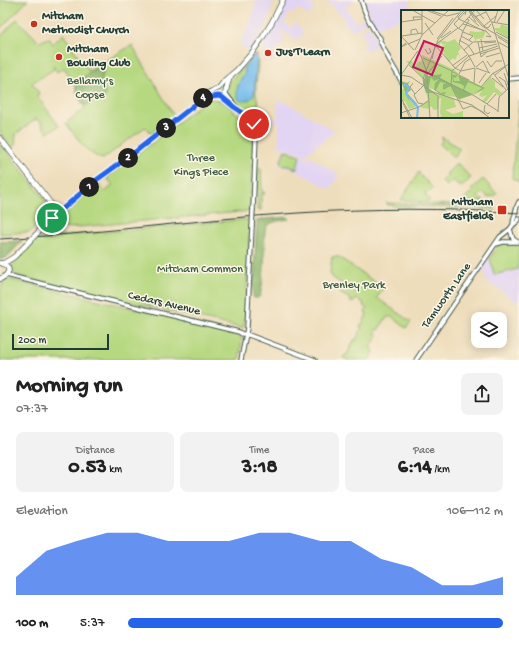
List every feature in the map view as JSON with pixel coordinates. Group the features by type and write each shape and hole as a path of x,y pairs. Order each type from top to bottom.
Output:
{"main road":[{"path":"0,279 6,275 9,270 4,264 14,257 58,213 95,181 130,156 208,93 218,89 256,47 283,0"},
{"path":"223,94 232,74"},
{"path":"218,89 222,88 223,94"},
{"path":"218,89 217,93 223,94"},
{"path":"202,99 223,94"},
{"path":"0,138 58,213"}],"street":[{"path":"361,0 369,19 380,38 387,57 401,80"},
{"path":"509,79 519,78"},
{"path":"223,94 237,109 248,116 252,121 255,127 256,136 248,314 241,360"},
{"path":"513,225 513,217 519,202"},
{"path":"515,213 519,219"},
{"name":"Tamworth Lane","path":"416,360 500,237 519,219"},
{"path":"510,229 513,239 519,242"},
{"path":"495,244 501,242 519,242"},
{"name":"Cedars Avenue","path":"6,275 239,332 315,360"}],"shaded area":[{"path":"256,0 273,1 267,24 249,51 246,51 240,43 250,24"},
{"path":"288,0 308,0 307,1 315,7 308,16 298,8 294,14 290,12 284,23 291,28 295,23 304,32 297,41 282,30 280,34 285,37 279,49 274,49 273,61 265,61 263,59 264,40"},
{"path":"326,0 357,0 345,6 355,22 365,18 367,22 354,31 343,22 345,18"},
{"path":"365,0 409,0 410,10 401,10 401,18 376,28 364,2"},
{"path":"368,27 371,29 379,45 366,51 362,45 368,41 360,32"},
{"path":"277,101 285,102 335,131 305,155 278,146 279,122 268,122 268,119 278,118"},
{"path":"283,149 307,158 309,156 339,175 330,189 296,170 279,166"},
{"path":"503,243 519,245 519,303 484,279 486,276 482,269 498,245"}],"green space":[{"path":"0,0 28,0 0,29"},
{"path":"17,19 39,42 49,38 53,44 63,34 89,71 132,45 174,116 151,134 145,127 103,159 97,157 82,144 66,123 85,108 77,94 75,83 64,68 57,72 53,66 54,69 32,83 39,93 37,96 59,126 47,133 40,121 36,119 16,134 15,145 11,147 0,133 0,37"},
{"path":"255,54 257,54 258,59 256,95 259,110 258,113 252,115 237,106 232,101 229,97 228,86 231,80"},
{"name":"Bellamy's Copse","path":"99,66 105,68 102,76 102,85 105,97 94,100 85,105 80,98 75,83"},
{"name":"Three Kings Piece","path":"211,99 221,101 228,105 233,109 233,111 251,123 254,130 250,211 47,230 98,184 105,192 113,185 106,177 205,101"},
{"path":"519,101 519,182 512,178"},
{"path":"442,137 459,148 456,153 457,155 454,158 440,144"},
{"path":"0,143 48,205 49,213 47,218 30,232 0,234"},
{"path":"285,150 300,155 297,169 280,163"},
{"path":"457,163 471,178 463,186 459,186 453,180 446,186 442,181 447,176 447,173"},
{"path":"258,168 261,168 262,192 265,194 261,194 261,210 257,210"},
{"path":"419,172 419,174 433,188 428,193 424,193 430,200 428,202 401,200"},
{"path":"483,179 497,194 487,197 483,192 478,197 481,200 482,199 483,202 464,201 464,199 472,192 472,189"},
{"path":"386,203 495,206 495,209 393,206"},
{"path":"288,217 289,219 270,224 265,230 262,285 260,296 258,298 254,298 257,220"},
{"name":"Mitcham Common","path":"250,219 245,320 243,328 15,275 12,271 12,265 39,238"},
{"path":"22,241 7,257 0,260 0,242"},
{"path":"503,243 519,245 518,269 494,275 490,258 498,245"},
{"name":"Brenley Park","path":"332,257 339,257 383,288 377,298 411,322 406,328 391,316 389,318 387,317 375,332 378,336 370,347 374,351 369,360 346,360 343,358 347,355 362,328 360,327 367,314 365,312 367,308 363,306 364,303 356,299 354,302 350,302 351,299 339,293 338,290 341,283 333,278 330,273"},
{"path":"5,279 234,333 239,335 242,339 239,360 0,360 0,294"}],"water":[{"path":"255,55 257,58 254,95 248,100 239,100 237,89 239,82 245,73 244,67"}],"railway":[{"path":"0,239 75,234 224,219 326,211 437,209 519,213"}],"place":[{"name":"Mitcham Methodist Church","path":"34,24"},
{"name":"Jus'T'Learn","path":"268,53"},
{"name":"Mitcham Bowling Club","path":"59,57"},
{"name":"Mitcham Eastfields","path":"502,210"}],"route":[{"path":"52,218 95,181 115,168 202,99 213,96 222,97 248,116 254,124"}]}
